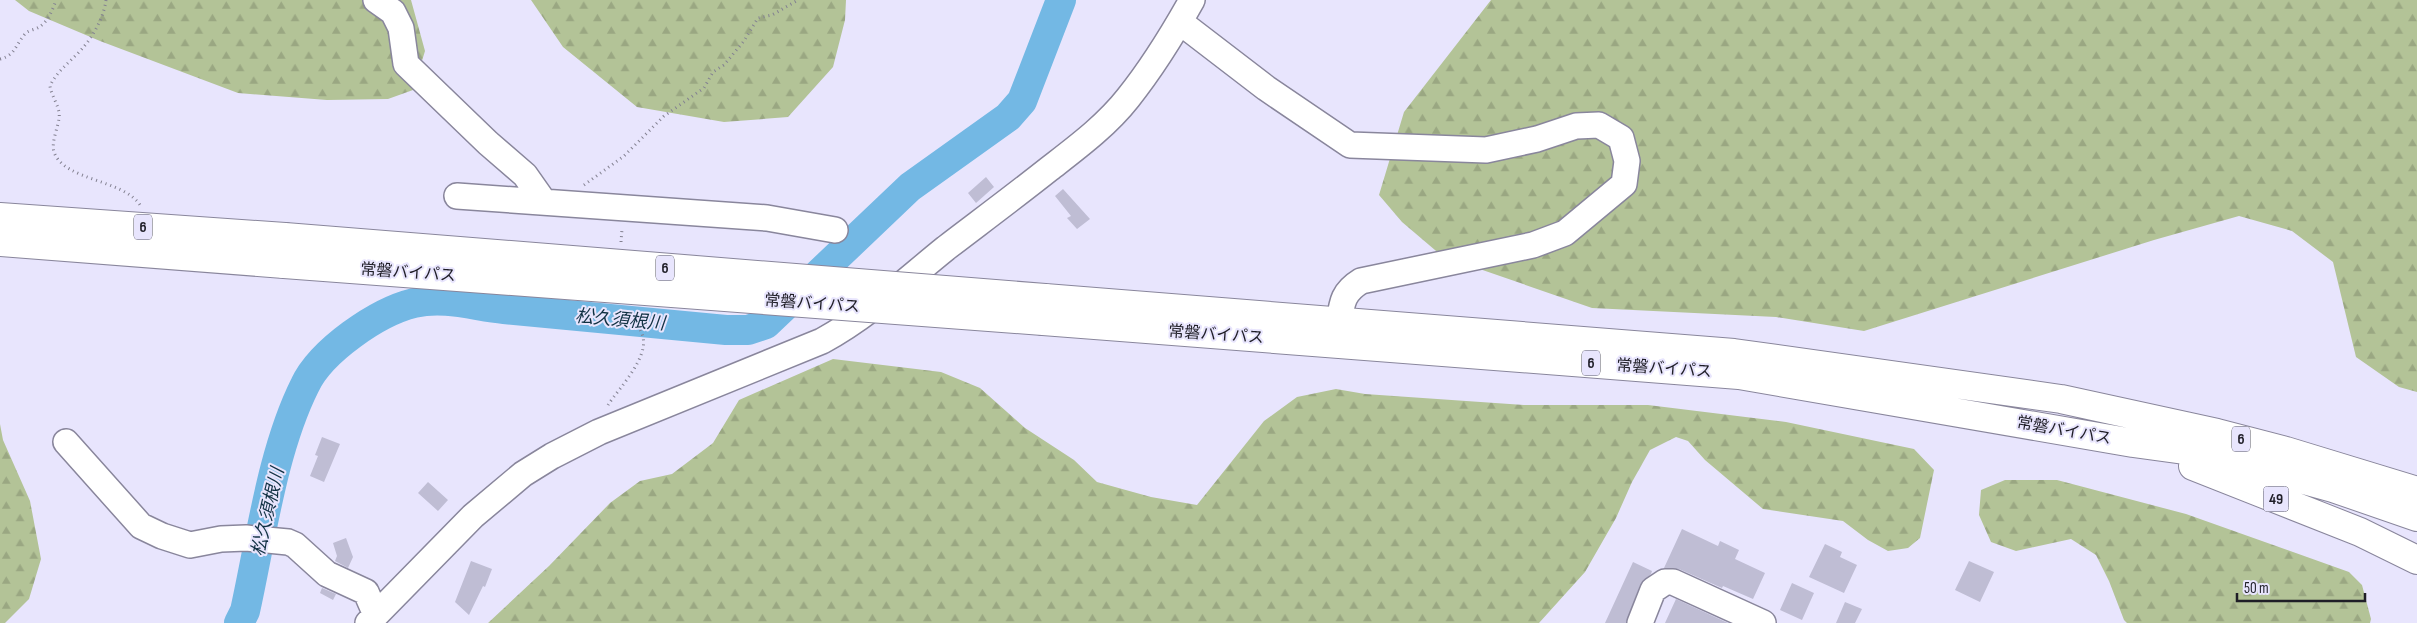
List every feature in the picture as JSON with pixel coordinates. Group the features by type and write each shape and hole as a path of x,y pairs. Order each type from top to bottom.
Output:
{"highway":[{"name":"常磐バイパス","path":"0,217 285,251 1044,310 1739,375 2133,443 2206,453 2333,488 2417,517"},
{"name":"常磐バイパス","path":"0,242 285,251"},
{"name":"常磐バイパス","path":"1044,310 1339,322 1734,353 2061,400 2217,433 2286,451 2417,491"},
{"path":"2217,433 2294,442 2417,473"},
{"name":"49","path":"2133,443 2360,532 2417,560"}],"street":[{"path":"376,0 393,12 401,28 406,64 474,130 555,203"},
{"path":"372,619 473,516 502,491 552,456 604,430 822,341 846,327 1082,144 1127,99 1180,22 1192,0"},
{"path":"1180,22 1266,88 1350,145 1486,150 1537,139 1576,126 1599,125 1620,138 1627,162 1624,184 1565,233 1533,245 1361,281 1349,289 1342,298 1339,322"},
{"path":"457,196 767,218 835,230"},
{"path":"66,442 141,526 176,542 190,545 220,539 246,538 295,545 327,574 366,592 372,619"},
{"path":"1640,623 1653,590 1664,582 1673,582 1763,623"}],"path":[{"path":"0,59 8,57 16,50 25,34 41,26 53,11 56,0"},
{"path":"106,0 97,27 82,49 55,76 50,86 60,117 53,151 60,162 81,175 125,191 138,202 143,210"},
{"path":"555,203 624,156 664,116 704,88 713,72 724,65 744,41 758,18 772,15 798,0"},
{"path":"621,246 623,208"},
{"path":"604,430 603,414 630,376 643,346 642,335 623,303"}],"green space":[{"path":"15,0 411,0 425,51 413,90 388,99 327,100 238,93 100,41 29,11"},
{"path":"531,0 846,0 845,20 833,67 788,117 724,122 637,107 563,47"},
{"path":"1491,0 2417,0 2417,392 2399,387 2356,357 2333,262 2292,231 2239,216 2154,240 1864,331 1776,317 1592,308 1442,256 1402,222 1379,195 1404,112"},
{"path":"833,359 941,372 980,388 1025,428 1074,460 1097,482 1151,497 1197,505 1264,421 1297,397 1336,389 1365,394 1524,405 1648,405 1786,422 1914,449 1934,470 1920,538 1908,548 1888,551 1868,540 1843,521 1763,509 1705,460 1688,441 1676,437 1650,450 1632,482 1616,518 1585,572 1539,623 488,623 549,566 610,503 640,481 672,474 713,443 739,400"},
{"path":"0,424 3,440 30,501 41,559 29,599 5,623 0,623"},
{"path":"2005,480 2057,480 2186,514 2349,572 2362,585 2371,619 2370,623 2127,623 2096,555 2071,539 2016,551 1991,542 1979,515 1981,490"}],"building":[{"path":"986,177 994,187 976,203 968,193"},
{"path":"1063,189 1090,219 1077,229 1067,218 1071,216 1055,196"},
{"path":"322,437 340,444 324,482 310,476 318,456 315,455"},
{"path":"428,482 448,500 438,511 418,493"},
{"path":"1682,529 1718,546 1720,541 1739,550 1735,559 1765,573 1753,599 1679,569 1664,568"},
{"path":"346,538 353,557 348,568 335,561 337,556 333,543"},
{"path":"1825,544 1842,552 1840,557 1857,565 1844,593 1809,577"},
{"path":"471,561 492,569 485,587 483,586 469,615 455,602"},
{"path":"1969,561 1994,572 1980,602 1955,590"},
{"path":"1633,562 1652,571 1651,574 1640,585 1626,623 1605,623"},
{"path":"1792,583 1814,593 1802,620 1780,610"},
{"path":"322,588 336,594 333,600 320,593"},
{"path":"1676,599 1728,623 1665,623"},
{"path":"1845,602 1862,609 1855,623 1836,623"}],"waterway":[{"name":"松久須根川","path":"239,623 245,611 262,525 284,438 305,385 313,372 337,346 367,324 384,315 399,308 426,301 459,302 504,309 726,330 748,330 766,324 910,187 1008,117 1022,101 1061,0"}]}
